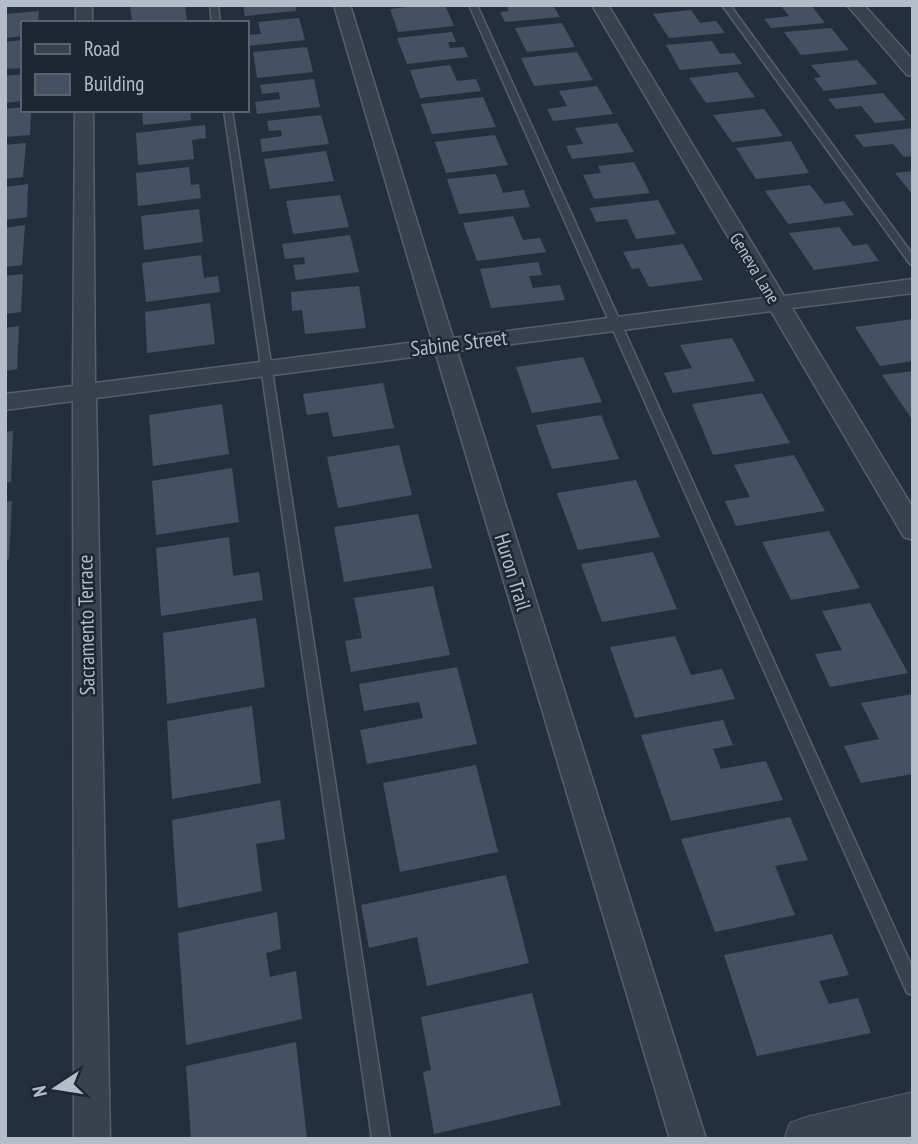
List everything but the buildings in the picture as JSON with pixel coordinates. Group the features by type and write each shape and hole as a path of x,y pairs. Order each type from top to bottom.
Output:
{"street":[{"name":"Huron Trail","path":"342,5 688,1139"},
{"name":"Geneva Lane","path":"600,5 913,530"},
{"path":"855,5 913,71"},
{"name":"Sacramento Terrace","path":"84,112 84,391 92,1139"},
{"name":"Sabine Street","path":"5,402 913,286"},
{"path":"806,1139 913,1114"}],"lane":[{"path":"472,5 913,986"},
{"path":"726,5 913,262"},
{"path":"228,112 380,1139"}]}
